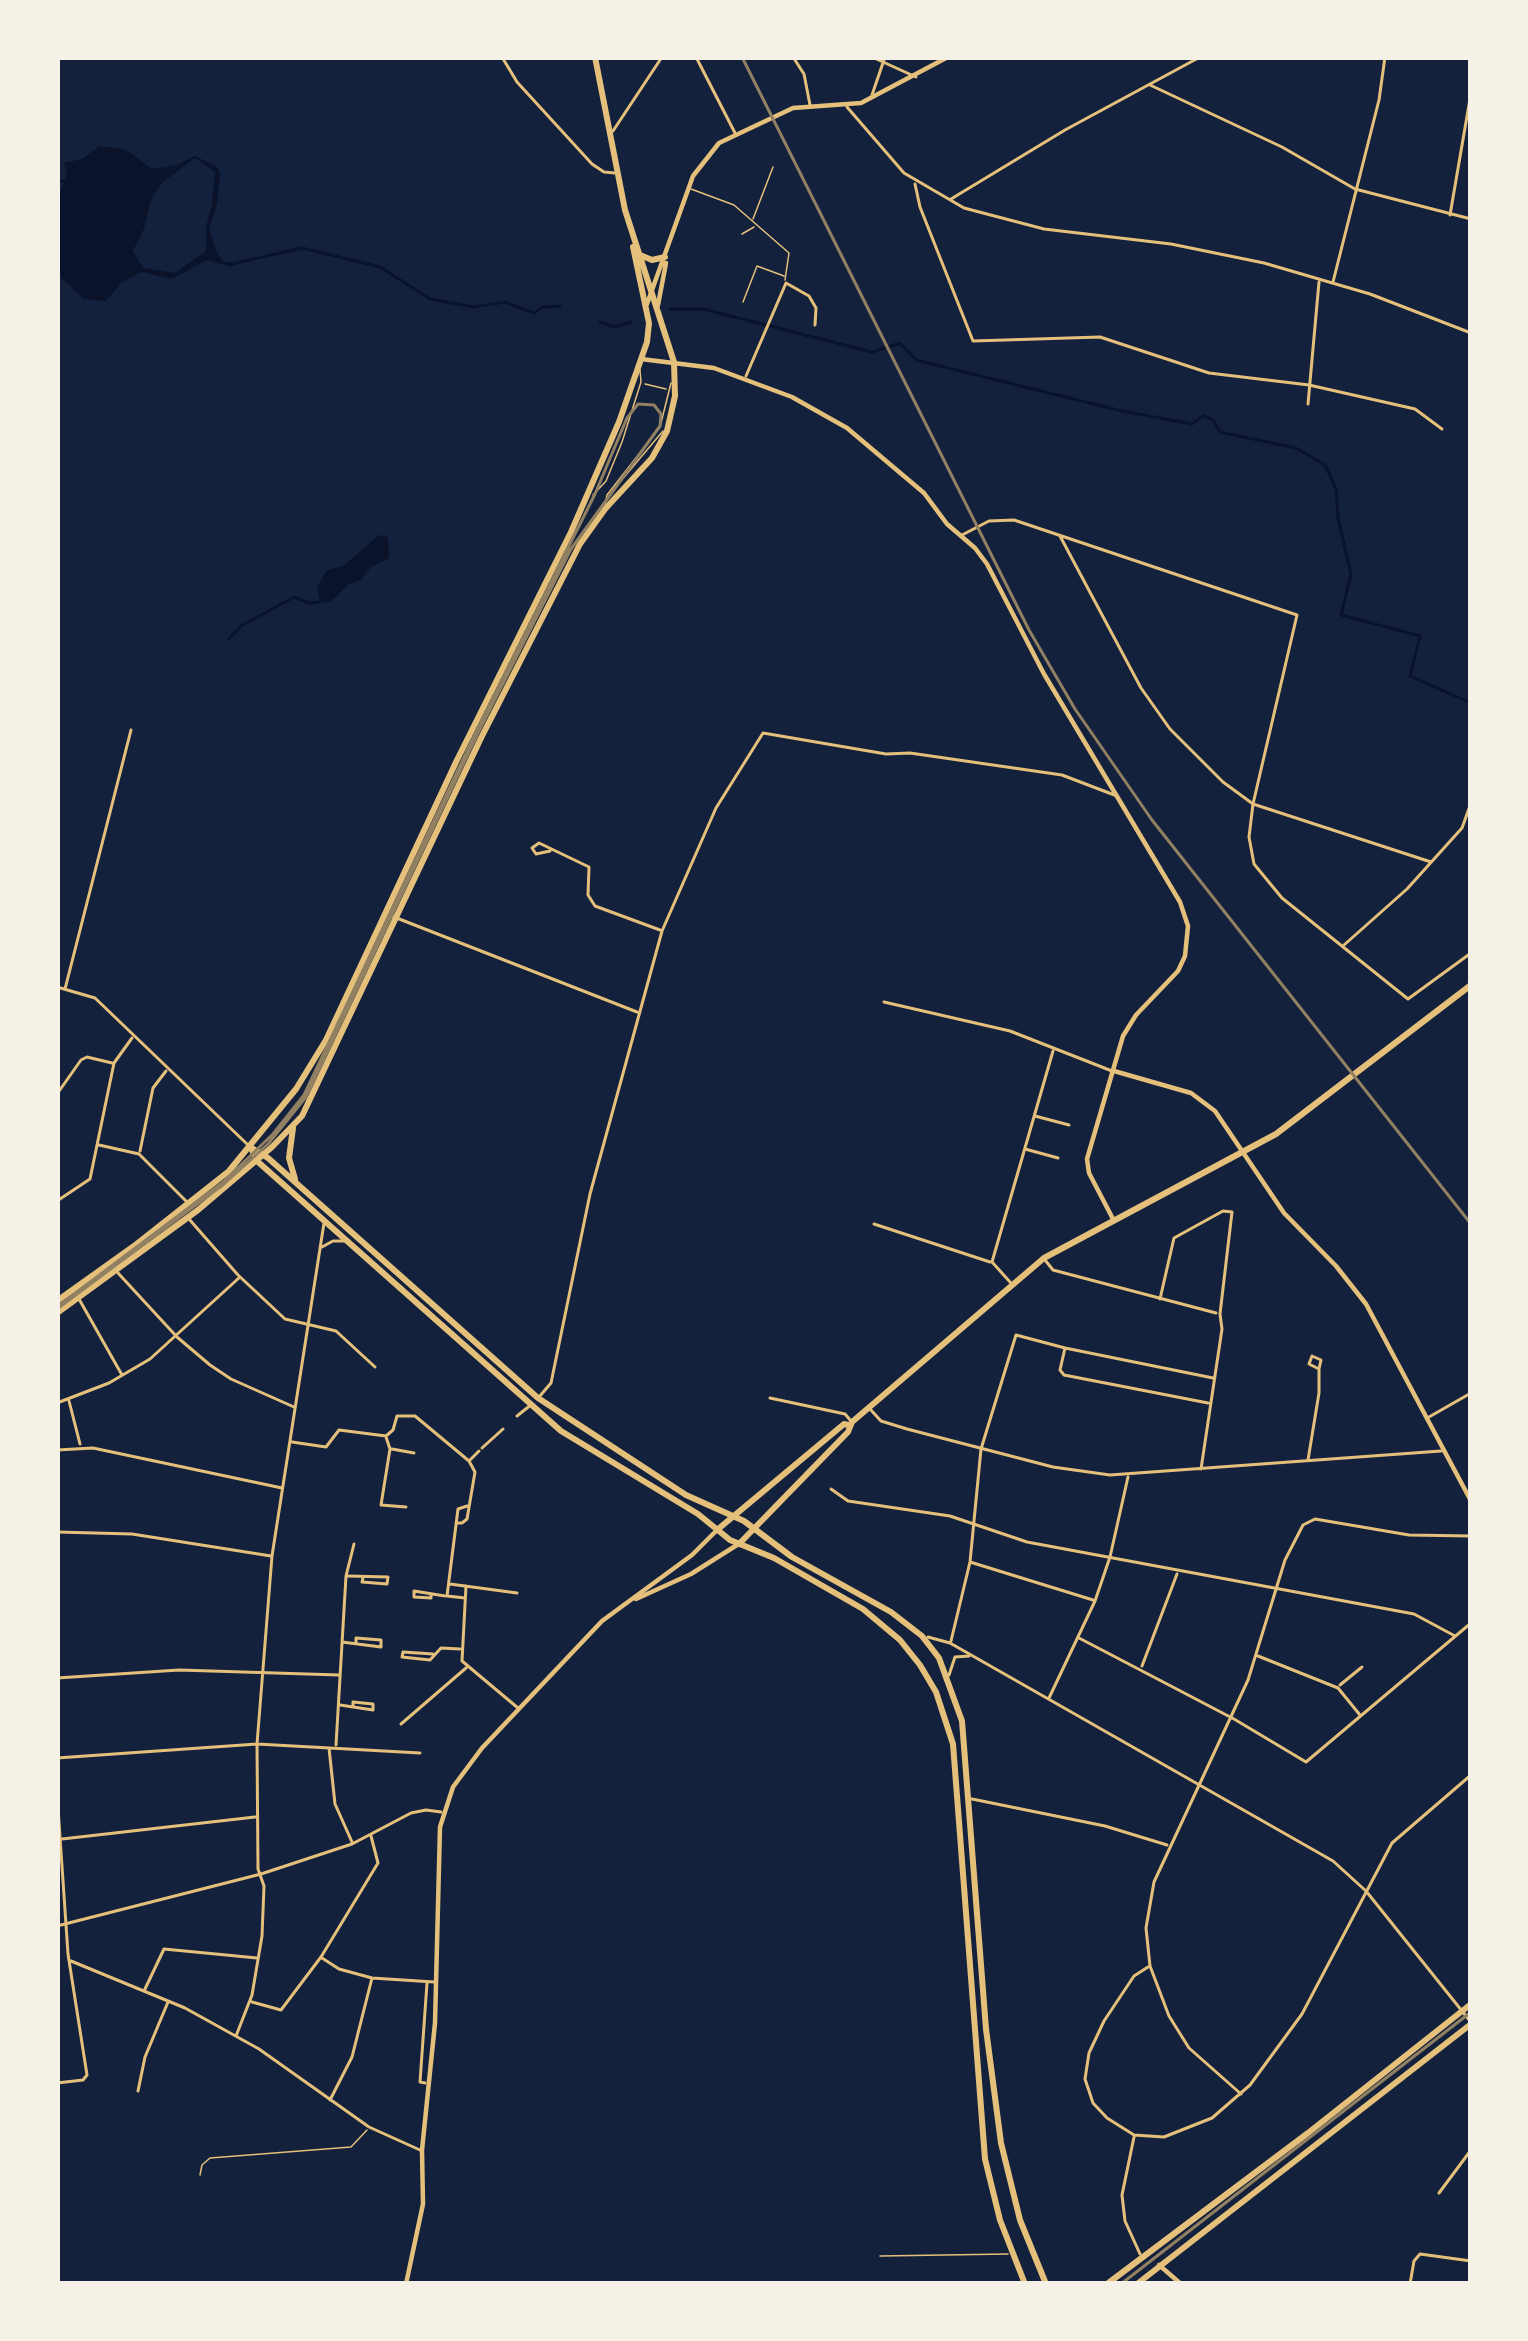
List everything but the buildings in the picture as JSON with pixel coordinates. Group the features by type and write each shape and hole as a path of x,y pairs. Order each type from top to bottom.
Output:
{"main road":[{"path":"58,1304 189,1204 250,1147 310,1067 591,496 648,332 647,304 608,137 595,57"},
{"path":"58,1304 79,1298 116,1272 260,1158 295,1125 320,1084 557,587 604,509 652,458 670,422 674,362 632,238"},
{"path":"639,254 649,260 666,254"},
{"path":"717,1530 1044,1258 1287,1127 1471,985"},
{"path":"295,1125 289,1158 298,1186"},
{"path":"250,1147 324,1222 561,1432 739,1544 774,1558 863,1609 900,1640 936,1692 949,1726 958,1773 983,2141 996,2209 1025,2284"},
{"path":"260,1158 298,1186 538,1398 686,1495 757,1529 784,1552 891,1612 922,1636 949,1675 962,1721 991,2081 1014,2201 1046,2284"},
{"path":"739,1544 848,1432 850,1424"},
{"path":"1107,2284 1471,2004"},
{"path":"1137,2284 1471,2023"},
{"path":"996,2209 1006,2211 1014,2201"},
{"path":"1002,2226 1010,2219 1020,2220"}],"street":[{"path":"502,57 517,82 596,167 608,173 615,168"},
{"path":"608,137 662,57"},
{"path":"696,57 735,134"},
{"path":"793,57 804,74 811,105"},
{"path":"872,57 916,77"},
{"path":"647,304 688,187 707,155 735,134 794,108 872,98 948,57"},
{"path":"948,201 1200,57"},
{"path":"1333,282 1379,100 1385,57"},
{"path":"872,98 884,59"},
{"path":"1150,85 1355,189 1471,219"},
{"path":"1450,215 1471,93"},
{"path":"845,105 915,183 948,201 1044,229 1171,244 1264,263 1333,282 1471,333"},
{"path":"605,119 623,116"},
{"path":"596,167 615,168"},
{"path":"915,183 974,341 1100,338 1209,373 1309,386 1415,409 1442,429"},
{"path":"657,309 666,254"},
{"path":"1308,404 1319,280"},
{"path":"745,378 786,283 809,296 817,308 815,325"},
{"path":"640,363 704,366 791,397 847,428 924,493 986,564 1044,674 1180,902 1189,937 1178,971 1129,1024 1086,1164 1113,1219"},
{"path":"960,536 988,521 1006,519 1297,615 1253,804 1250,851 1260,874 1282,898 1408,999 1471,953"},
{"path":"1059,534 1142,688 1170,729 1222,782 1253,804 1431,862"},
{"path":"65,989 131,730"},
{"path":"518,1416 550,1382 586,1210 662,931 716,808 764,733 886,754 910,753 1062,775 1119,797"},
{"path":"1343,946 1407,890 1462,828 1471,803"},
{"path":"1462,828 1471,831"},
{"path":"550,851 589,867 588,895 595,906 662,931"},
{"path":"385,914 639,1012"},
{"path":"57,987 95,998 250,1147"},
{"path":"884,1002 1010,1031 1053,1051 1201,1099 1284,1213 1366,1304 1471,1501"},
{"path":"57,1201 87,1184 114,1063 133,1036"},
{"path":"992,1262 1053,1051"},
{"path":"57,1094 81,1060 114,1063"},
{"path":"139,1154 153,1088 168,1070"},
{"path":"1033,1115 1069,1125"},
{"path":"98,1145 139,1154 189,1204"},
{"path":"1024,1149 1058,1158"},
{"path":"1160,1299 1174,1238 1223,1211 1232,1213 1222,1329 1201,1469"},
{"path":"188,1218 240,1277 285,1318 336,1331 375,1367"},
{"path":"236,2036 250,2002 259,1958 264,1886 256,1816 257,1744 272,1556 324,1222"},
{"path":"874,1224 992,1262 1011,1284"},
{"path":"319,1249 333,1241 346,1242"},
{"path":"1044,1258 1053,1270 1220,1314"},
{"path":"116,1272 177,1337 231,1379 296,1408"},
{"path":"57,1403 123,1376 177,1337 240,1277"},
{"path":"79,1298 123,1376"},
{"path":"950,1643 970,1562 981,1448 1016,1335 1215,1378"},
{"path":"1065,1348 1060,1370 1064,1375 1210,1404"},
{"path":"1308,1460 1319,1369"},
{"path":"1427,1418 1471,1394"},
{"path":"770,1398 844,1414 850,1424"},
{"path":"68,1399 80,1446"},
{"path":"868,1408 880,1421 1062,1469 1128,1475 1443,1450"},
{"path":"290,1442 326,1447 339,1430 386,1436 397,1416 415,1416 469,1461 475,1472 465,1522 455,1523"},
{"path":"469,1461 503,1429"},
{"path":"386,1436 390,1449 381,1505 406,1508"},
{"path":"57,1450 80,1446 284,1488"},
{"path":"390,1449 414,1453"},
{"path":"1048,1700 1095,1600 1128,1475"},
{"path":"831,1489 848,1502 950,1516 1021,1540 1421,1616 1455,1636"},
{"path":"447,1596 455,1523 459,1507 469,1506"},
{"path":"1241,2094 1189,2048 1164,2005 1146,1943 1151,1892 1258,1656 1292,1543 1311,1520 1409,1535 1471,1536"},
{"path":"406,2284 423,2204 422,2150 443,1813 453,1786 475,1756 620,1606 692,1555 717,1530"},
{"path":"57,1532 132,1534 272,1556"},
{"path":"352,1844 335,1804 333,1746 346,1576 354,1544"},
{"path":"620,1606 691,1574 739,1544"},
{"path":"970,1562 1095,1600"},
{"path":"1141,1668 1178,1572"},
{"path":"346,1576 363,1578"},
{"path":"448,1584 517,1593"},
{"path":"466,1586 462,1661 519,1709"},
{"path":"431,1595 465,1598"},
{"path":"1079,1638 1141,1668 1303,1762 1471,1623"},
{"path":"922,1636 950,1643 1333,1861 1366,1891 1471,2023"},
{"path":"340,1641 356,1643"},
{"path":"433,1654 440,1648 462,1649"},
{"path":"1258,1656 1338,1688 1361,1716"},
{"path":"949,1675 956,1657 974,1657"},
{"path":"401,1724 467,1667"},
{"path":"1338,1688 1362,1667"},
{"path":"57,1678 178,1670 339,1675"},
{"path":"338,1705 353,1706"},
{"path":"57,1758 257,1744 420,1753"},
{"path":"1150,1966 1137,1972 1099,2032 1085,2066 1085,2079 1094,2103 1107,2118 1135,2135 1164,2137 1212,2119 1241,2094 1302,2014 1392,1843 1471,1775"},
{"path":"57,1793 68,1954 86,2078 57,2083"},
{"path":"968,1798 1169,1845"},
{"path":"57,1926 261,1874 352,1844 411,1813 443,1813"},
{"path":"60,1839 256,1816"},
{"path":"250,2002 281,2010 320,1958 378,1863 371,1836"},
{"path":"145,1988 164,1948 259,1958"},
{"path":"57,1956 68,1954"},
{"path":"320,1958 372,1978 436,1982"},
{"path":"71,1961 145,1988 236,2036 369,2127 422,2150"},
{"path":"329,2102 352,2057 372,1978"},
{"path":"427,1982 420,2082 429,2085"},
{"path":"138,2091 146,2054 169,2000"},
{"path":"422,2058 431,2059"},
{"path":"1135,2135 1122,2194 1124,2221 1142,2258"},
{"path":"1438,2193 1471,2150"},
{"path":"1410,2284 1417,2257 1471,2261"},
{"path":"1160,2265 1180,2284"}],"lane":[{"path":"742,234 755,222 773,167"},
{"path":"688,187 727,202 790,255 786,283"},
{"path":"743,302 757,266 784,276"},
{"path":"591,496 620,447 640,382 640,363"},
{"path":"604,509 608,495 660,427 676,374"},
{"path":"640,382 670,387"},
{"path":"591,496 608,495 670,422"},
{"path":"200,2175 210,2158 350,2147 369,2127"},
{"path":"880,2256 1012,2252"}],"water":[{"path":"99,146 125,149 152,169 195,156 217,167 217,204 209,229 217,253 232,267 207,260 172,279 141,272 122,282 106,301 84,299 57,274 57,200 67,174 64,163 82,159","holes":["195,158 215,172 206,251 175,273 143,268 133,251 151,199 163,182"]},
{"path":"379,535 388,537 389,558 330,602 320,603 317,588 326,571 344,565"}],"waterway":[{"path":"57,180 65,182"},
{"path":"232,264 302,248 380,267 430,299 474,307 505,302 534,313 560,306"},
{"path":"670,309 703,309 872,352 900,343 916,360 1122,411 1192,424 1203,416 1213,420 1220,432 1296,448 1325,465 1336,489 1351,574 1341,615 1420,636 1410,676 1471,703"},
{"path":"600,322 614,327 631,322"},
{"path":"229,639 241,626 294,597 319,602"}],"tram line":[{"path":"57,1307 223,1182 273,1134 304,1095 475,734 595,494 627,418 638,404 654,405 661,414 660,426 571,549 477,735 306,1097 268,1144 224,1184 57,1309"},
{"path":"1121,2284 1471,2012"}],"railway":[{"path":"742,57 1029,630 1075,709 1152,820 1471,1224"}]}
